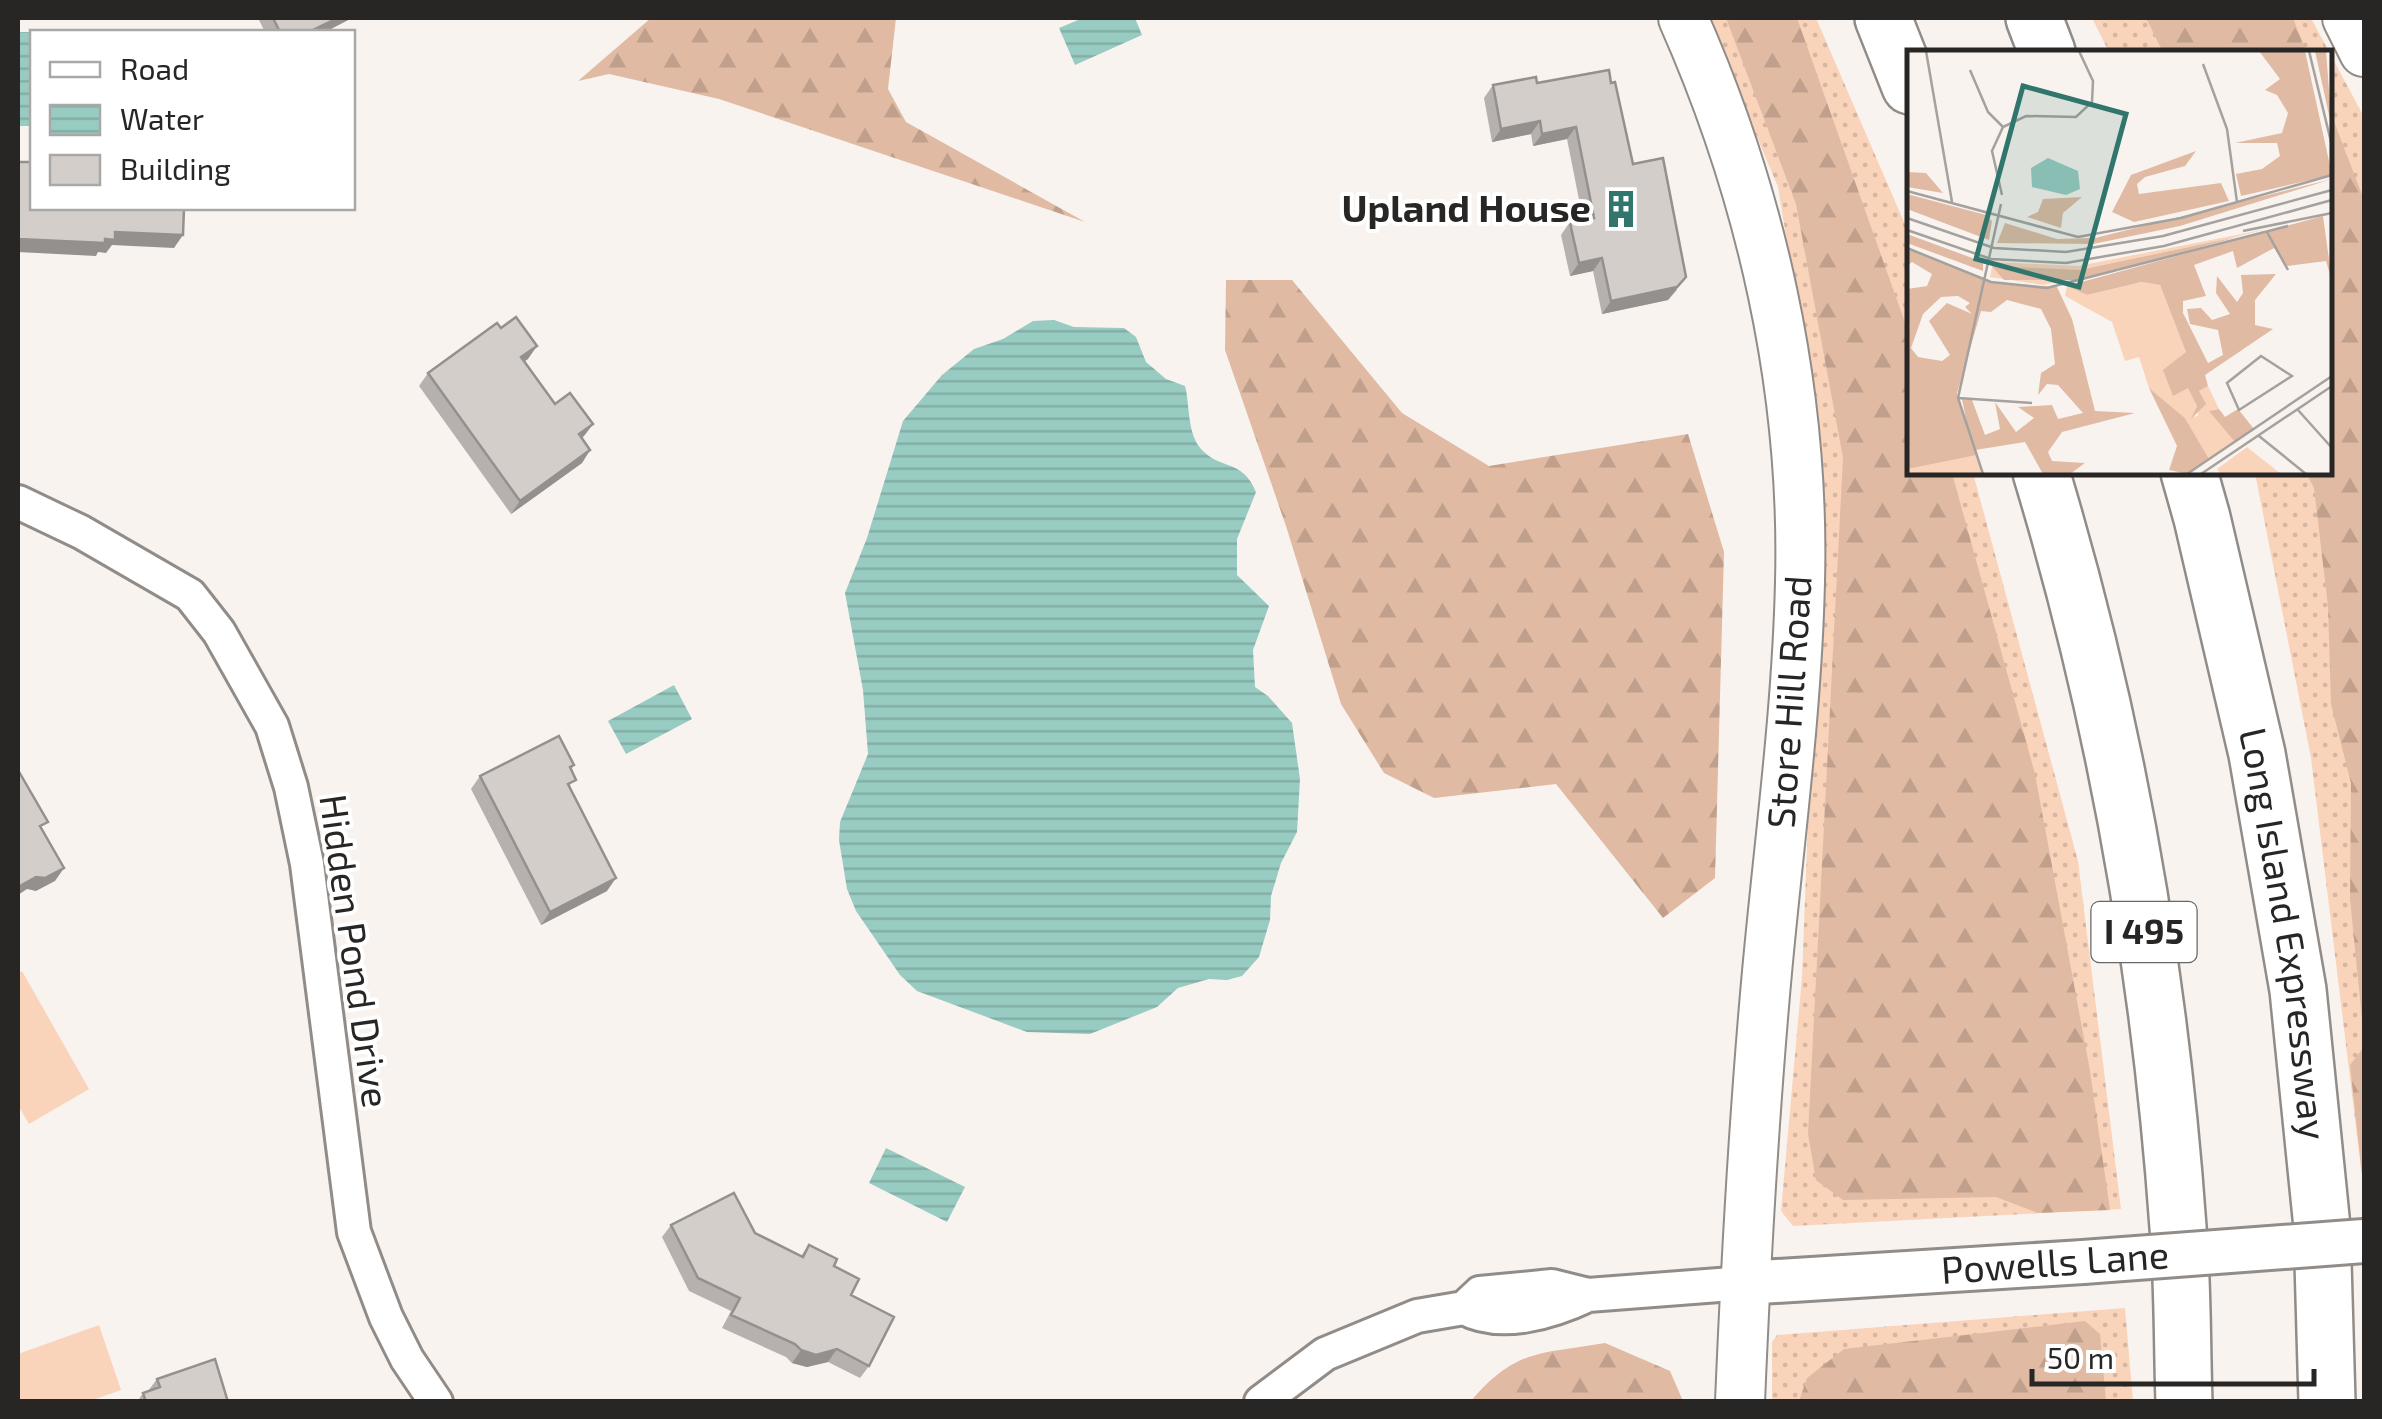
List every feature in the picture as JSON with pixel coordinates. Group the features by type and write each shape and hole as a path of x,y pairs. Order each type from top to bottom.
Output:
{"highway":[{"path":"1884,18 1907,78"},
{"path":"2034,18 2046,50"},
{"name":"I 495","path":"2042,475 2064,546 2116,774 2156,1001 2179,1228 2184,1402"},
{"name":"Long Island Expressway","path":"2189,475 2257,754 2298,990 2322,1227 2327,1402"}],"main road":[{"name":"Store Hill Road","path":"1683,18 1746,184 1766,262 1790,391 1800,514 1798,650 1766,976 1740,1402"},
{"path":"2347,18 2364,52"}],"street":[{"name":"Hidden Pond Drive","path":"18,502 82,532 190,594 219,632 272,726 292,788 307,864 354,1232 386,1317 436,1402"},
{"name":"Powells Lane","path":"1745,1283 2364,1242"},
{"path":"1261,1402 1326,1354 1418,1316 1464,1308 1480,1294 1552,1286 1588,1294 1745,1283"}],"shaded area":[{"path":"1707,18 1816,18 1907,229 1907,475 1974,475 2078,861 2121,1209 1793,1226 1781,1211 1802,977 1822,456 1778,187"},
{"path":"2092,18 2311,18 2328,50 2108,50"},
{"path":"2332,57 2364,117 2364,1193 2311,758 2255,475 2332,475"},
{"path":"22,971 89,1089 29,1124 18,1105 18,974"},
{"path":"2125,1308 2133,1401 1772,1402 1772,1342 1777,1335"},
{"path":"99,1325 121,1390 90,1401 18,1401 18,1354"}],"green space":[{"path":"651,18 896,18 888,89 906,122 1085,222 719,99 609,74 578,81"},
{"path":"1726,18 1797,18 1907,328 1907,475 1953,475 2035,774 2090,1071 2110,1210 2038,1213 1996,1197 1843,1200 1816,1180 1808,1134 1843,458 1796,204"},
{"path":"2146,18 2293,18 2305,50 2162,50"},
{"path":"2332,116 2364,200 2364,1039 2350,899 2351,783 2331,704 2328,606 2314,488 2307,475 2332,475"},
{"path":"1226,280 1292,280 1402,413 1489,466 1688,434 1724,552 1715,878 1663,918 1556,784 1434,798 1384,773 1341,704 1286,526 1225,350"},
{"path":"2364,1047 2364,1193 2350,1065"},
{"path":"2085,1321 2100,1334 2106,1401 1799,1401 1807,1378 1844,1349"},
{"path":"1605,1343 1670,1371 1683,1401 1471,1401 1517,1362 1547,1352"}],"water":[{"path":"1083,18 1135,18 1142,35 1075,65 1059,28"},
{"path":"18,32 30,32 30,126 18,126"},
{"path":"1054,320 1074,327 1124,328 1136,337 1146,362 1166,379 1185,386 1191,427 1201,449 1238,469 1256,492 1237,539 1237,575 1269,606 1253,650 1255,687 1292,723 1300,779 1297,832 1281,863 1259,957 1242,976 1209,979 1178,988 1157,1007 1090,1034 1027,1032 917,991 900,975 856,911 847,889 839,840 840,822 868,754 863,690 845,593 867,538 903,421 942,375 974,349 1003,339 1033,321"},
{"path":"674,685 692,719 626,754 608,721"},
{"path":"886,1148 965,1187 947,1222 869,1183"}],"building":[{"path":"273,18 338,18 313,30 279,30"},
{"name":"Upland House","path":"1609,70 1633,164 1663,158 1686,277 1677,287 1611,301 1602,258 1579,263 1572,232 1570,222 1594,218 1576,127 1542,134 1540,121 1501,129 1493,85 1536,77 1537,83"},
{"path":"18,162 30,162 30,210 184,210 183,235 115,232 115,240 105,239 105,243 18,239"},
{"path":"516,317 537,346 521,357 555,404 570,393 593,424 579,434 590,450 520,501 428,373 497,323 501,328"},
{"path":"559,736 574,765 570,767 576,780 568,784 616,878 550,912 480,776"},
{"path":"18,770 48,822 40,826 64,868 18,887"},
{"path":"734,1193 755,1233 803,1257 809,1245 837,1259 834,1266 859,1279 851,1295 894,1317 869,1366 837,1349 816,1355 801,1350 731,1315 740,1298 698,1278 671,1225"},
{"path":"215,1359 228,1402 146,1402 143,1393 160,1387 157,1379"}],"place":[{"name":"Upland House","path":"1621,209"}]}
